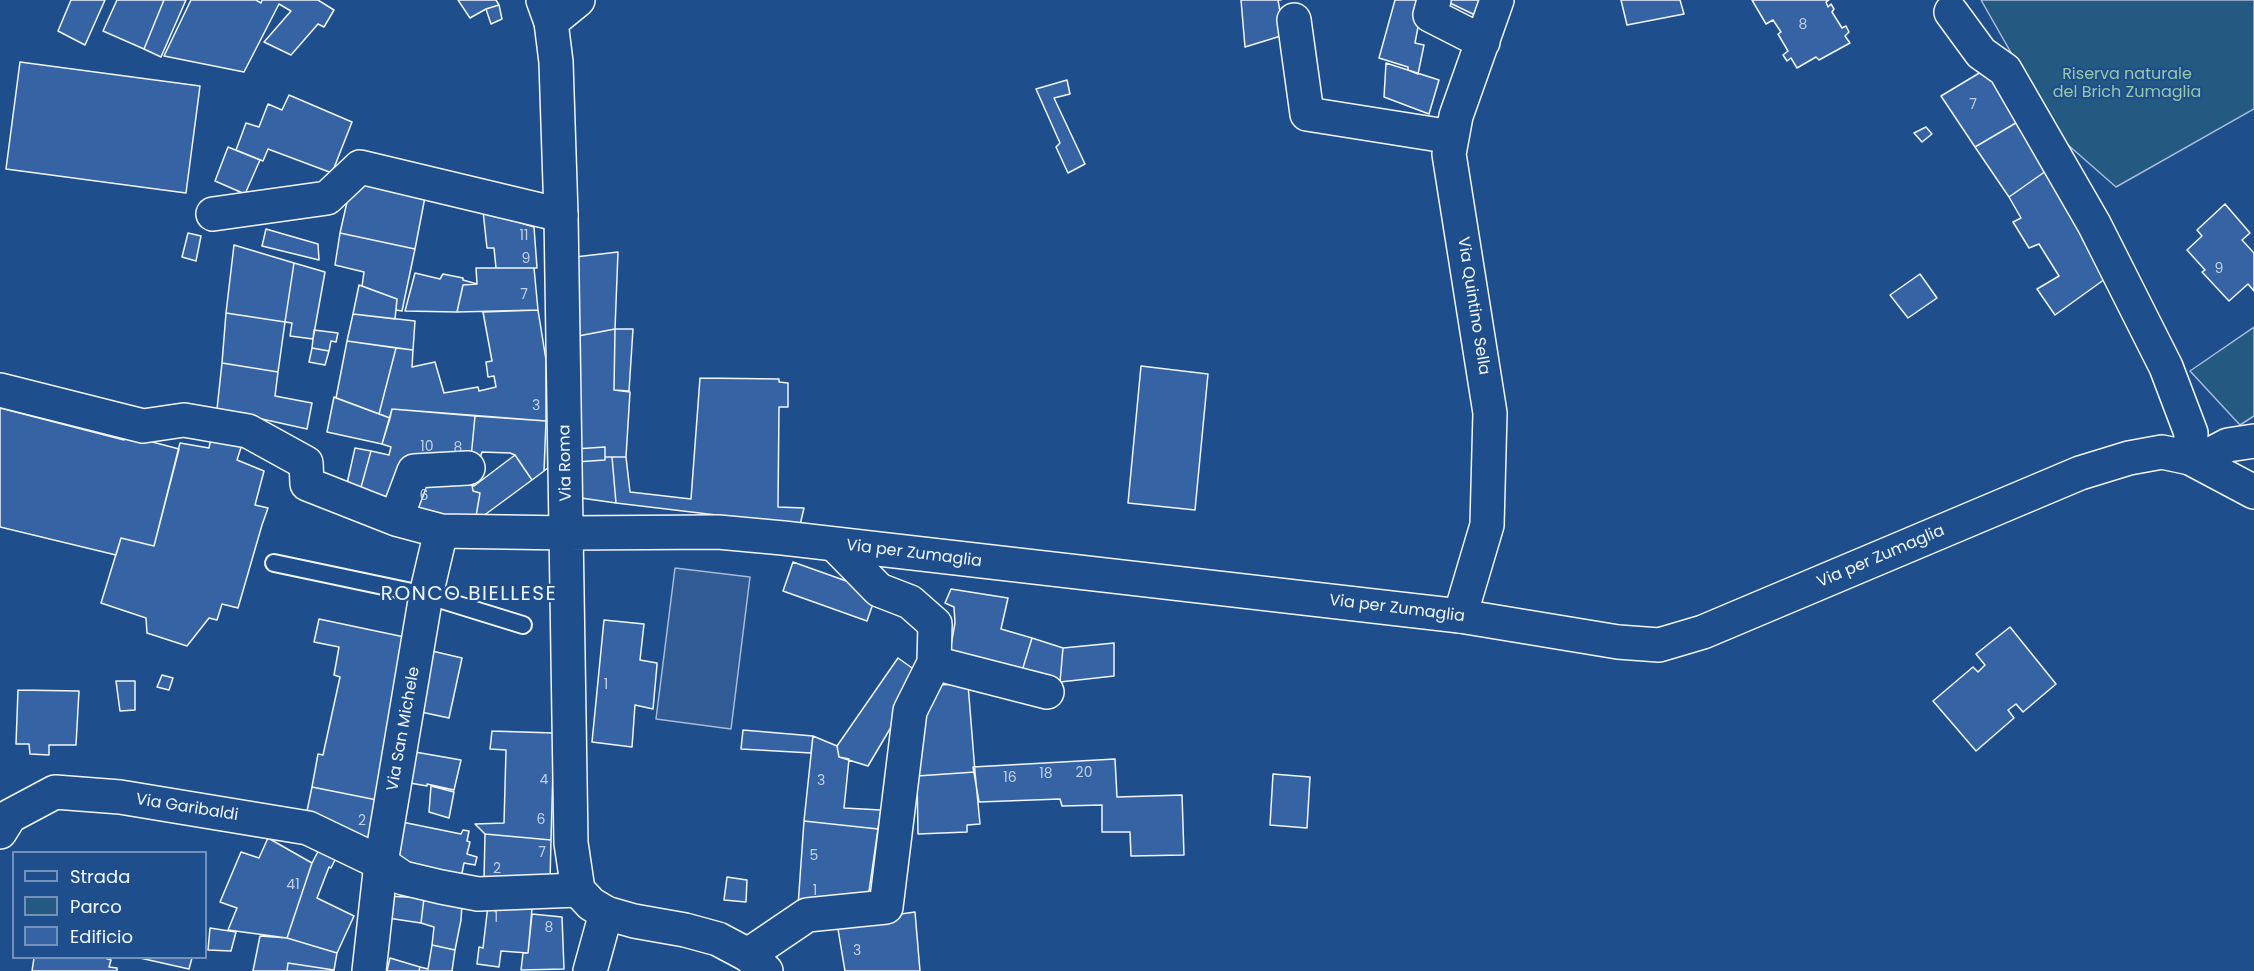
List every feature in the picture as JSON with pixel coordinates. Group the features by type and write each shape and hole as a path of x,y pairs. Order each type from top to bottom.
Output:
{"street":[{"path":"547,11 578,0"},
{"path":"1434,0 1430,15 1483,42"},
{"name":"Via Quintino Sella","path":"1460,616 1487,525 1490,414 1449,154 1456,116 1497,0"},
{"name":"Via Roma","path":"547,11 556,62 568,533 571,843 578,890"},
{"path":"1951,12 1981,53 2005,70 2094,224 2166,367 2192,433 2194,459 2228,445 2254,441"},
{"path":"1294,21 1307,114 1452,137"},
{"path":"213,214 327,198 360,167 561,215"},
{"name":"Via per Zumaglia","path":"0,390 143,426 184,420 248,431 306,463 307,484 396,519 441,531 718,532 1460,616 1618,642 1659,645 1703,632 2080,473 2129,458 2162,452 2194,459 2254,492"},
{"path":"396,519 414,471 468,468"},
{"name":"Via San Michele","path":"381,862 426,595 441,531"},
{"path":"578,890 591,904 606,914 718,939 757,963 807,915 886,907 910,711 934,663 936,624 910,602 879,590 834,544"},
{"path":"934,663 1047,692"},
{"name":"Via Garibaldi","path":"0,832 10,816 55,792 120,797 308,828 381,862 403,878 478,894 578,890"},
{"path":"369,971 381,862"},
{"path":"590,971 606,914"}],"lane":[{"path":"274,563 426,595 523,625"}],"green space":[{"name":"Riserva naturale del Brich Zumaglia","path":"1981,0 2254,0 2254,109 2116,187 2059,137"},
{"path":"2254,327 2254,416 2240,425 2190,371"}],"shaded area":[{"path":"675,568 750,577 731,729 656,719"}],"building":[{"path":"71,0 105,0 85,45 58,31"},
{"path":"117,0 164,0 144,49 103,31"},
{"path":"164,0 186,0 161,57 144,49"},
{"path":"191,0 256,0 261,3 262,0 318,0 334,10 324,27 318,24 291,55 264,42 291,11 279,4 244,72 164,56"},
{"path":"458,0 496,0 499,5 470,18"},
{"path":"1241,0 1278,0 1284,35 1245,47"},
{"path":"1395,0 1423,0 1415,43 1424,45 1418,74 1408,70 1408,67 1379,58"},
{"path":"1451,0 1481,0 1477,16 1450,3"},
{"path":"1621,0 1680,0 1684,14 1627,25"},
{"path":"1752,0 1829,0 1826,2 1828,7 1831,4 1834,9 1832,12 1842,28 1846,26 1849,32 1845,36 1850,43 1819,60 1816,57 1797,68 1791,58 1787,61 1783,55 1788,51 1778,34 1781,32 1773,20 1766,24"},
{"path":"499,5 502,19 491,24 486,9"},
{"path":"20,62 200,86 186,193 6,169"},
{"path":"1386,63 1439,80 1429,114 1384,97"},
{"path":"1986,69 2021,120 1975,147 1941,96"},
{"path":"1067,80 1070,94 1054,98 1085,164 1068,173 1056,147 1060,143 1036,89"},
{"path":"289,95 352,122 332,173 268,149 263,161 236,150 246,123 259,127 268,104 282,110"},
{"path":"2021,120 2053,166 2009,197 1975,147"},
{"path":"1926,127 1932,134 1922,142 1914,133"},
{"path":"228,147 260,160 245,194 215,181"},
{"path":"2053,166 2092,233 2082,238 2105,279 2055,315 2037,289 2059,276 2039,244 2029,248 2013,222 2021,218 2009,197"},
{"path":"352,180 425,197 415,249 340,233"},
{"path":"2225,204 2250,233 2242,240 2254,253 2254,291 2248,284 2229,301 2202,272 2205,270 2187,250 2202,236 2197,230"},
{"path":"483,211 534,227 537,268 496,268 494,248 487,248"},
{"path":"266,229 318,244 319,260 262,246"},
{"path":"188,233 201,236 196,261 182,257"},
{"path":"340,233 415,249 402,311 396,310 397,299 362,286 364,272 335,265"},
{"path":"234,245 294,263 285,322 226,313"},
{"path":"618,252 615,329 573,337 575,257"},
{"path":"294,263 325,272 313,339 290,336 292,323 285,322"},
{"path":"476,268 534,268 538,310 457,312 463,285 477,284"},
{"path":"415,273 440,279 443,274 463,278 463,280 477,284 463,285 457,312 405,311"},
{"path":"1920,274 1937,298 1908,318 1890,295"},
{"path":"359,285 397,299 395,319 353,314"},
{"path":"538,310 546,360 546,421 392,409 390,418 379,414 396,348 413,350 412,367 435,362 444,393 478,387 479,391 496,387 494,376 488,377 486,362 492,361 483,312"},
{"path":"226,313 285,322 278,372 222,363"},
{"path":"353,314 415,321 413,350 347,341"},
{"path":"615,329 633,329 629,391 614,390"},
{"path":"615,329 614,390 630,392 626,457 605,457 605,447 575,449 573,337"},
{"path":"314,330 338,333 336,342 331,341 329,351 312,348"},
{"path":"347,341 396,348 379,414 336,398"},
{"path":"312,348 329,351 325,365 309,362"},
{"path":"222,363 278,372 275,396 312,403 307,429 217,409"},
{"path":"1141,366 1208,374 1195,510 1128,503"},
{"path":"700,378 779,379 779,382 788,383 788,407 779,407 778,507 804,508 800,525 616,503 612,457 626,457 630,492 691,499"},
{"path":"334,397 390,418 382,444 327,432"},
{"path":"0,408 124,440 126,435 179,449 154,546 121,538 116,555 0,527"},
{"path":"392,409 475,416 471,458 397,499 360,491 371,451 389,455 391,447 382,444"},
{"path":"475,416 546,421 544,471 532,480 515,455 510,453 482,452 480,458 471,458"},
{"path":"546,421 554,422 554,463 544,471"},
{"path":"212,433 244,438 237,460 264,471 255,505 268,508 238,608 222,604 217,620 209,618 187,646 147,633 146,618 101,603 121,538 154,546 180,443 209,448"},
{"path":"605,447 605,460 576,462 575,449"},
{"path":"355,448 371,451 360,491 346,488"},
{"path":"515,455 532,480 475,522 480,493 473,491 472,485 474,486"},
{"path":"605,457 612,457 616,503 581,498 576,462 605,460"},
{"path":"435,477 472,485 473,491 480,493 475,522 412,508 418,479"},
{"path":"793,562 877,592 867,621 783,591"},
{"path":"951,589 1008,598 1001,629 1032,638 1022,671 950,651 955,623 954,607 945,603"},
{"path":"319,619 409,638 377,800 312,787 318,754 323,755 340,677 334,675 339,647 314,642"},
{"path":"604,620 644,624 640,660 657,663 653,709 635,705 632,747 592,742"},
{"path":"2010,627 2056,684 2023,712 2016,704 2008,710 2014,718 1976,751 1933,701 1973,667 1978,672 1985,665 1976,654"},
{"path":"1032,638 1063,648 1060,682 1022,671"},
{"path":"1114,643 1114,676 1060,682 1063,648"},
{"path":"432,651 462,658 449,718 421,712"},
{"path":"898,658 922,675 868,766 839,757 837,746"},
{"path":"162,675 173,678 169,690 157,687"},
{"path":"116,681 135,681 135,710 120,711"},
{"path":"968,684 975,772 917,776 916,733 934,685"},
{"path":"18,690 79,691 76,745 49,745 49,755 30,754 29,744 16,744"},
{"path":"743,730 813,736 811,753 741,749"},
{"path":"492,731 554,733 551,840 485,834 475,824 504,823 506,750 490,749"},
{"path":"813,736 837,746 839,757 849,759 844,808 881,810 878,829 804,821"},
{"path":"415,752 461,760 454,790 410,783"},
{"path":"1115,759 1117,797 1182,795 1184,855 1131,856 1130,832 1102,832 1102,805 1062,806 1060,799 979,802 973,767"},
{"path":"975,772 980,824 967,825 967,832 918,834 917,776"},
{"path":"1273,774 1310,777 1307,828 1270,825"},
{"path":"431,786 454,792 449,818 429,812"},
{"path":"312,787 377,800 369,842 307,811"},
{"path":"804,821 878,829 867,905 798,906"},
{"path":"402,822 461,834 463,830 469,831 467,841 470,842 467,854 477,857 475,865 464,863 461,878 393,859"},
{"path":"485,834 551,840 550,882 484,880"},
{"path":"268,838 312,863 287,938 228,930 237,908 220,902 241,852 259,858"},
{"path":"322,844 338,854 331,868 329,867 317,898 354,916 337,953 287,938 312,863"},
{"path":"727,877 747,880 746,902 724,900"},
{"path":"386,896 424,898 421,923 381,917"},
{"path":"424,898 462,904 455,950 432,945 434,927 421,923"},
{"path":"488,905 532,909 528,953 501,951 499,967 477,964 479,947 483,948"},
{"path":"915,912 920,971 845,971 837,923"},
{"path":"532,914 562,917 564,969 521,970 523,953 528,953"},
{"path":"210,928 236,932 231,951 208,950"},
{"path":"260,936 287,938 337,953 334,970 288,963 287,971 253,971"},
{"path":"432,945 455,950 452,971 419,971 420,967 428,969"},
{"path":"390,958 420,967 419,971 387,971"},
{"path":"34,959 108,959 111,960 109,967 117,968 117,971 32,971"},
{"path":"144,959 192,959 189,969"},
{"path":"288,963 334,970 334,971 287,971"}],"district":[{"name":"RONCO BIELLESE","path":"469,595"}]}
